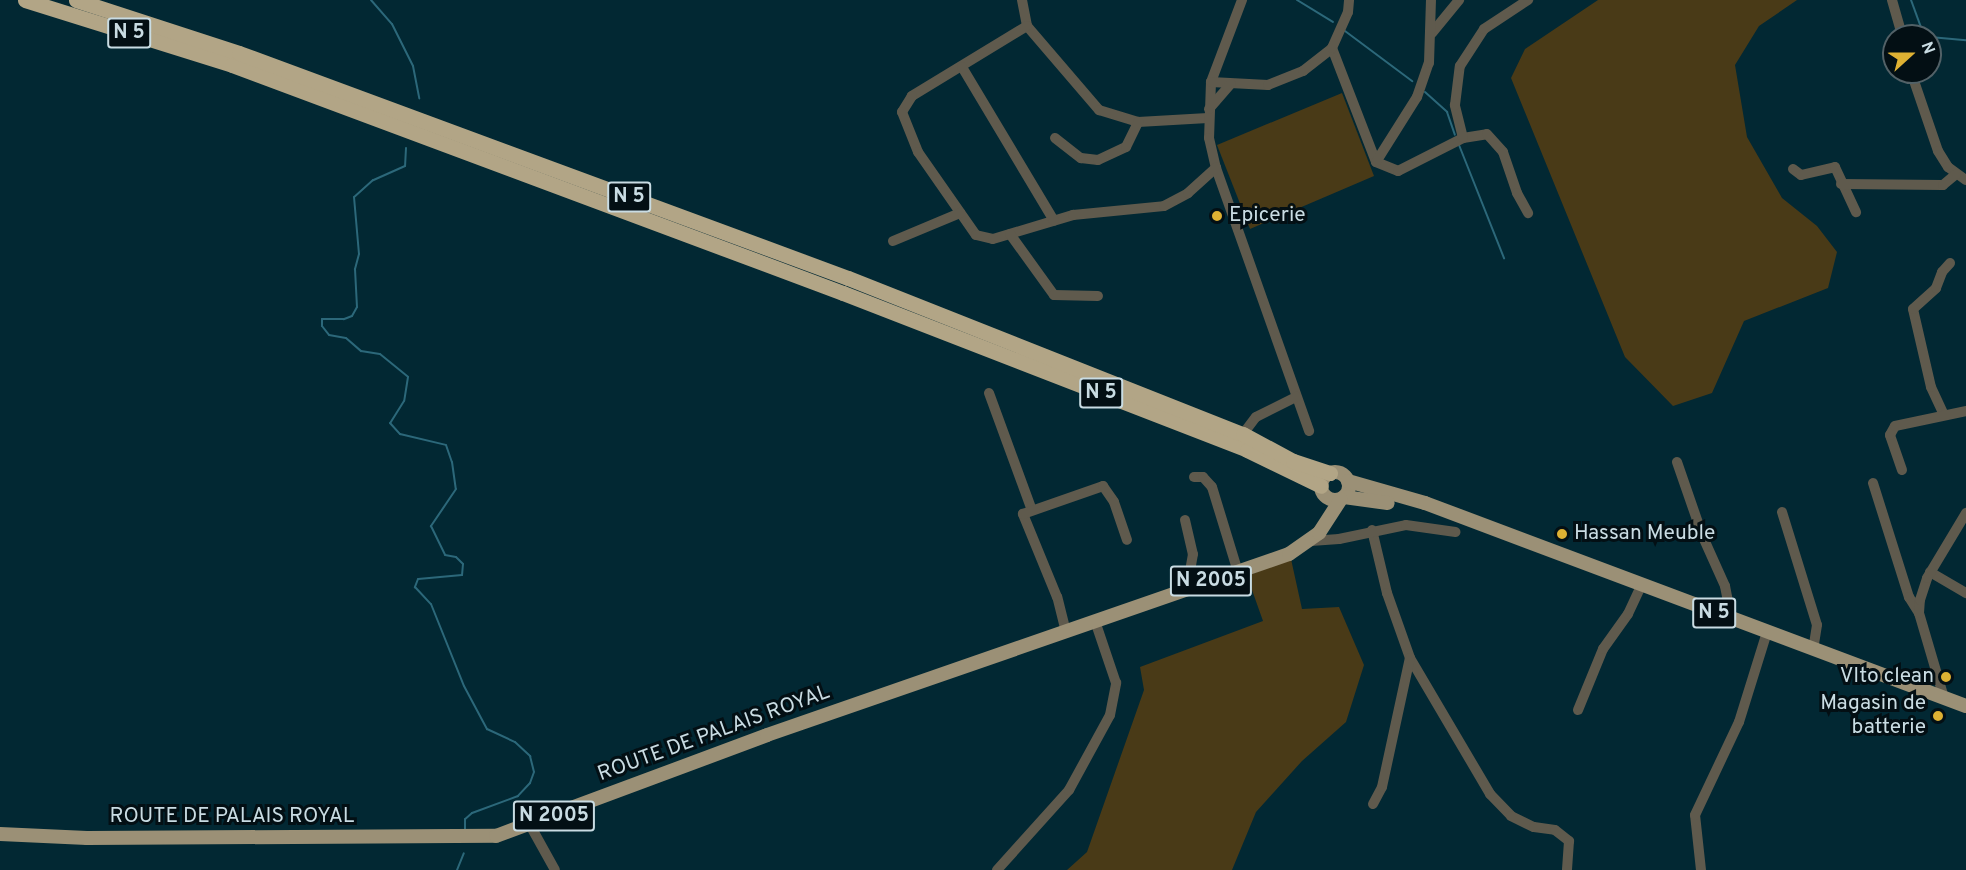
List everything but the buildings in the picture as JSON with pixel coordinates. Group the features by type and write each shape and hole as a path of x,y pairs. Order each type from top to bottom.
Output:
{"highway":[{"name":"N 5","path":"25,0 232,65 853,297 1271,460 1323,492"},
{"name":"N 5","path":"76,0 239,53 1016,342 1243,434 1293,461 1330,473"},
{"path":"1243,434 1245,444 1271,460"}],"main road":[{"name":"N 5","path":"1330,473 1340,472 1348,481 1463,518 1966,706"},
{"path":"1311,541 1322,522 1323,492 1330,473"},
{"path":"1343,498 1348,481"},
{"name":"N 5","path":"1323,492 1343,498 1463,518"},
{"name":"ROUTE DE PALAIS ROYAL","path":"0,834 451,838 496,836 767,735 1289,554 1311,541 1343,498"}],"street":[{"path":"1022,0 1028,26 1099,110 1138,122 1209,114 1231,84"},
{"path":"1242,0 1211,82 1209,114 1216,168 1309,431"},
{"path":"1211,82 1253,86 1285,81 1318,62 1332,48 1348,12 1348,0"},
{"path":"1376,162 1418,98 1429,63 1432,33 1431,0"},
{"path":"1432,33 1459,0"},
{"path":"1463,138 1455,105 1460,66 1484,29 1528,0"},
{"path":"1892,0 1899,24"},
{"path":"1028,26 912,96 902,112 918,152 976,235 993,239 1054,221 1164,206 1188,193 1216,168"},
{"path":"1332,48 1376,162 1393,172 1404,169 1463,138 1487,134 1496,142 1528,213"},
{"path":"962,67 1054,221"},
{"path":"1915,84 1938,151 1956,174 1966,180"},
{"path":"1055,138 1081,158 1098,160 1126,147 1138,122"},
{"path":"1793,169 1805,174 1832,166 1856,212"},
{"path":"1841,184 1943,185 1956,174"},
{"path":"893,241 960,213"},
{"path":"1011,234 1054,295 1098,296"},
{"path":"1944,416 1931,387 1913,309 1936,288 1942,272 1950,263"},
{"path":"988,393 1057,597 1066,632"},
{"path":"1243,434 1256,417 1296,397"},
{"path":"1902,470 1890,435 1895,426 1966,411"},
{"path":"1677,462 1703,537 1725,586 1728,602 1724,616"},
{"path":"1194,477 1203,477 1212,487 1238,572"},
{"path":"1873,483 1909,597 1919,613 1944,698"},
{"path":"1027,511 1103,486 1114,502 1127,540"},
{"path":"1782,512 1817,625 1813,649"},
{"path":"1919,613 1922,592 1930,572 1966,513"},
{"path":"1185,520 1192,554 1189,576 1191,588"},
{"path":"1311,541 1339,539 1372,530 1406,525 1456,532"},
{"path":"1372,530 1387,593 1410,658 1490,794 1511,816 1533,827 1555,830 1569,841 1566,870"},
{"path":"1930,572 1966,593"},
{"path":"1578,710 1603,650 1628,614 1641,586"},
{"path":"998,870 1069,790 1110,715 1116,683 1095,621"},
{"path":"1701,870 1695,814 1739,722 1767,632"},
{"path":"1373,804 1382,787 1410,658"},
{"path":"530,825 555,870"}],"shaded area":[{"path":"1598,0 1797,0 1759,26 1735,65 1747,137 1782,198 1817,226 1837,252 1828,288 1744,321 1712,393 1673,406 1625,357 1511,78 1525,49"},
{"path":"1342,93 1374,176 1250,229 1217,145"},
{"path":"1291,559 1302,609 1339,607 1364,665 1346,722 1302,761 1256,812 1232,870 1067,870 1087,852 1144,690 1140,667 1263,621 1247,576"}],"waterway":[{"path":"371,0 392,24 413,66 419,98"},
{"path":"1297,0 1333,22"},
{"path":"1911,0 1920,24"},
{"path":"1345,31 1412,81"},
{"path":"1942,38 1966,40"},
{"path":"1425,92 1447,112 1455,135"},
{"path":"1459,145 1504,258"},
{"path":"406,148 405,166 373,180 354,197 359,254 355,269 357,307 352,316 344,319 322,319 322,326 329,335 346,338 361,351 380,354 408,377 404,401 390,423 400,434 446,445 452,462 456,489 431,526 445,555 456,557 463,564 462,575 418,579 415,587 431,604 464,686 487,729 515,742 530,756 534,772 530,783 518,796 472,813 465,819 465,830"},
{"path":"457,870 464,853"}],"place":[{"name":"Epicerie","path":"1217,216"},
{"name":"Hassan Meuble","path":"1562,534"},
{"name":"VIto clean","path":"1946,677"},
{"name":"Magasin de batterie","path":"1938,716"}]}
